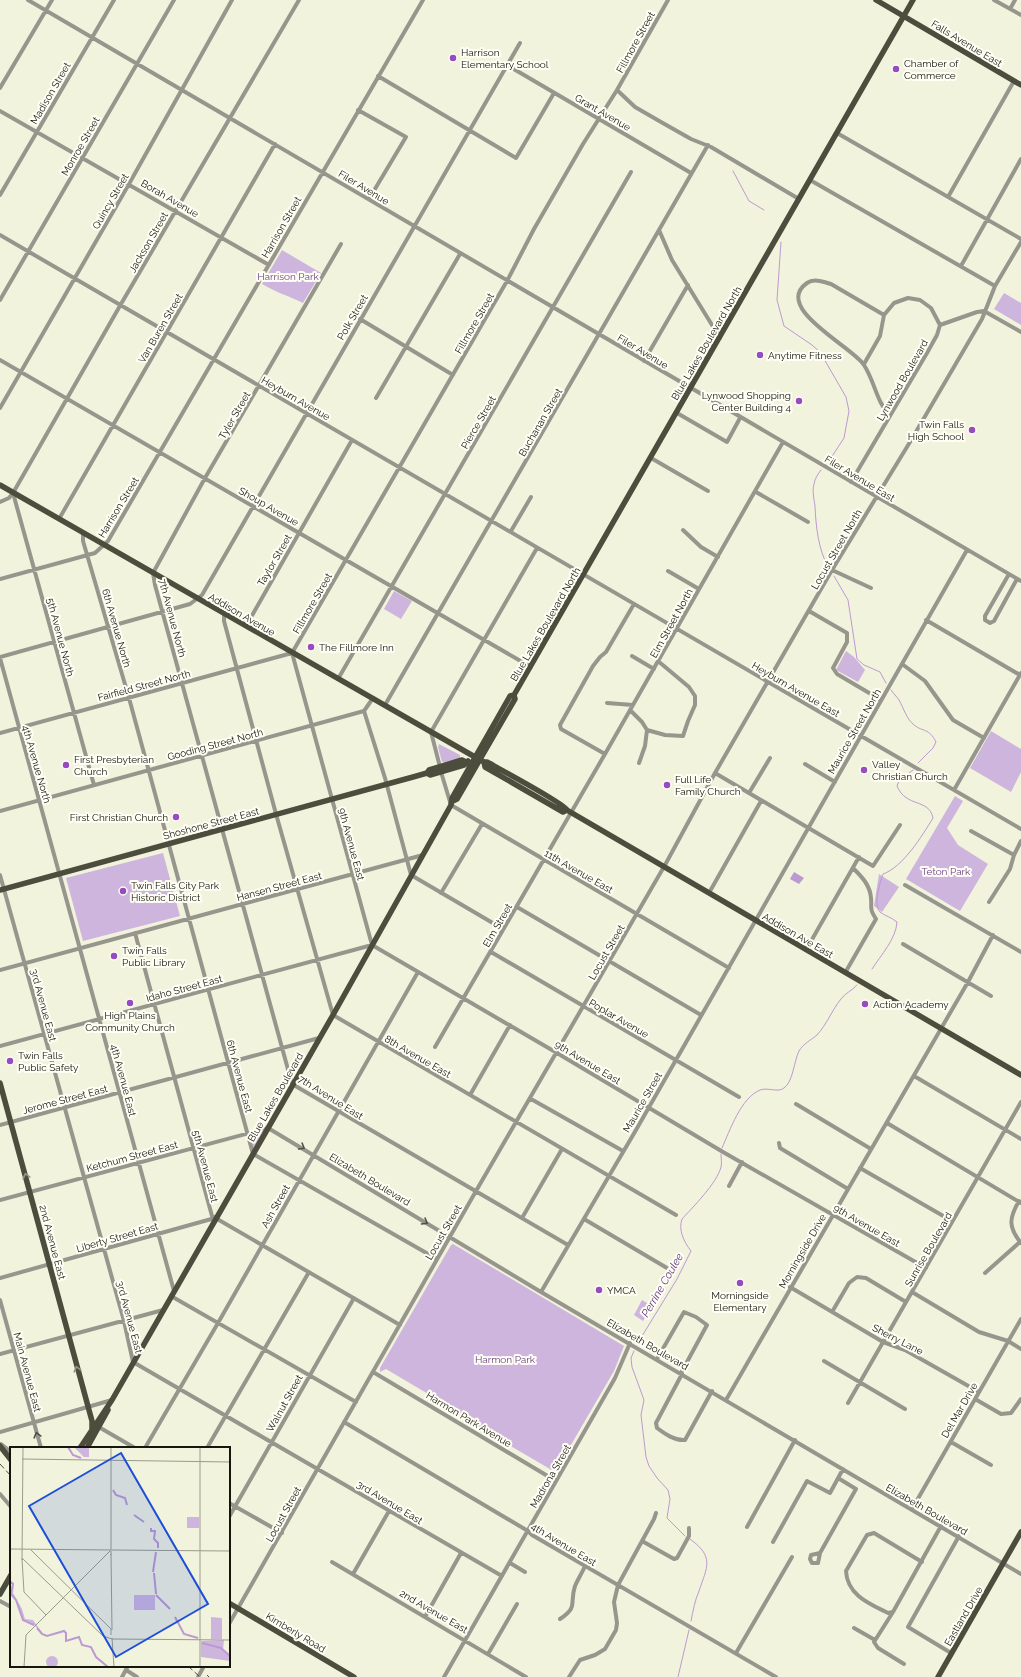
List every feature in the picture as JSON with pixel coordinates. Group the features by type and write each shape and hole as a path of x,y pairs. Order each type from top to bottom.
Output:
{"main road":[{"name":"Falls Avenue East","path":"876,0 1021,85"},
{"name":"Blue Lakes Boulevard North","path":"479,760 510,696 514,695 584,575 913,0"},
{"name":"Addison Avenue","path":"0,486 479,760"},
{"name":"Shoshone Street East","path":"2,889 427,773 430,775 441,770 464,765 466,762 479,760"},
{"name":"Blue Lakes Boulevard","path":"94,1425 108,1411 112,1400 133,1362 292,1084 320,1038 423,855 452,803 452,798 479,760"},
{"name":"Addison Ave East","path":"479,760 485,767 563,812 570,811 1021,1075"},
{"name":"2nd Avenue East","path":"0,1083 68,1335 94,1425"},
{"path":"81,1447 94,1425"},
{"path":"84,1447 94,1425"},
{"path":"87,1447 94,1425"},
{"path":"0,1444 10,1454"},
{"path":"0,1444 10,1459"},
{"name":"Eastland Drive","path":"938,1677 1021,1532"},
{"path":"0,1594 10,1577"},
{"name":"Kimberly Road","path":"230,1604 354,1677"}],"street":[{"name":"Filer Avenue","path":"28,0 369,199 507,282 599,334 690,389"},
{"path":"0,88 52,0"},
{"name":"Madison Street","path":"0,195 114,0"},
{"name":"Monroe Street","path":"0,300 174,0"},
{"name":"Quincy Street","path":"0,408 129,184 232,0"},
{"name":"Jackson Street","path":"13,493 121,304 299,0"},
{"name":"Harrison Street","path":"104,545 108,541 423,0"},
{"name":"Fillmore Street","path":"292,652 507,282 534,229 617,90 668,0"},
{"path":"994,0 1021,15"},
{"path":"1010,9 1015,0"},
{"name":"Polk Street","path":"198,599 202,595 520,43"},
{"name":"Grant Avenue","path":"506,65 692,173"},
{"path":"378,76 516,158 554,93"},
{"path":"948,197 1014,81"},
{"path":"617,90 635,107 691,139 708,145 799,199"},
{"path":"358,110 406,137 369,199"},
{"name":"Borah Avenue","path":"0,111 269,265"},
{"path":"837,133 1021,241"},
{"name":"Van Buren Street","path":"59,519 275,144"},
{"name":"Buchanan Street","path":"385,705 708,145"},
{"path":"961,266 1021,159"},
{"name":"Pierce Street","path":"338,679 446,495 631,172"},
{"path":"810,180 995,286"},
{"path":"659,230 672,260 720,338"},
{"name":"Heyburn Avenue","path":"0,235 121,304 446,495 511,531 584,575"},
{"name":"Locust Street North","path":"664,866 715,773 832,570 982,318 995,286 1021,241"},
{"name":"Tyler Street","path":"153,573 341,244"},
{"path":"376,398 460,254"},
{"path":"884,315 831,284 809,281 800,290 798,299 801,308 823,330 864,364 882,408 890,416"},
{"path":"644,361 688,285"},
{"path":"864,364 880,336 884,315 894,303 902,300 914,298 920,300 931,308 940,326 977,312 984,311 1021,332"},
{"path":"360,319 453,374"},
{"name":"Lynwood Boulevard","path":"851,482 937,335 940,326"},
{"name":"Shoup Avenue","path":"0,360 68,398 530,667"},
{"name":"Filer Avenue East","path":"690,389 784,442 876,498 1019,580"},
{"path":"677,413 727,442 740,418"},
{"name":"Taylor Street","path":"246,626 352,440"},
{"name":"Elm Street North","path":"570,811 605,754 784,442"},
{"path":"651,458 708,491"},
{"path":"756,492 808,522"},
{"path":"0,502 9,498 13,493"},
{"name":"5th Avenue North","path":"13,493 94,785"},
{"path":"511,531 531,497"},
{"path":"683,530 701,548 718,557"},
{"name":"6th Avenue North","path":"82,533 87,556 109,626 129,698 168,844"},
{"path":"0,579 95,554 104,545"},
{"path":"452,803 431,732 537,548"},
{"name":"Maurice Street North","path":"756,920 967,550"},
{"path":"832,570 871,588"},
{"path":"668,571 699,589"},
{"name":"7th Avenue North","path":"153,573 162,612 222,829"},
{"path":"1009,574 985,616 985,620 990,623 994,621 1019,580"},
{"name":"Heyburn Avenue East","path":"584,575 769,681 1021,829"},
{"path":"0,657 190,604 198,599"},
{"path":"605,754 561,729 560,725 593,666 606,652 634,604"},
{"path":"809,611 847,633 847,642 834,668 837,674 881,700"},
{"path":"224,614 224,621 236,668 333,1015"},
{"path":"926,620 1020,674 954,790"},
{"name":"Fairfield Street North","path":"0,733 292,652"},
{"name":"9th Avenue East","path":"292,652 372,945 723,1152 926,1268"},
{"path":"632,656 654,669"},
{"name":"4th Avenue North","path":"0,657 60,874"},
{"path":"647,730 665,735 683,736 695,704 695,696 689,686 658,661"},
{"path":"902,664 925,681 953,720 984,738"},
{"path":"372,698 364,711 387,784 411,875 503,929"},
{"path":"607,703 633,705"},
{"path":"630,710 642,722 647,730 645,746 639,763"},
{"name":"Gooding Street North","path":"0,811 364,711"},
{"path":"749,794 770,758"},
{"path":"805,764 835,782"},
{"path":"715,773 873,866 900,825"},
{"path":"709,893 761,801"},
{"name":"11th Avenue East","path":"452,803 482,824 728,968"},
{"name":"Elm Street","path":"435,1047 544,860 570,811"},
{"path":"441,894 482,824"},
{"name":"7th Avenue East","path":"222,829 292,1084 568,1246"},
{"path":"971,831 1014,855"},
{"path":"989,902 1010,870 1014,855 1021,841"},
{"name":"6th Avenue East","path":"168,844 253,1154"},
{"name":"Hansen Street East","path":"0,970 423,855"},
{"path":"806,950 859,858"},
{"name":"Locust Street","path":"230,1622 476,1191 584,1007 664,866"},
{"path":"845,973 876,922 876,919 871,912 871,898 868,886 853,868"},
{"name":"4th Avenue East","path":"60,874 158,1234 172,1294"},
{"name":"3rd Avenue East","path":"0,875 2,889 124,1322 133,1362 272,1441 502,1576"},
{"path":"905,885 1021,952"},
{"path":"517,906 609,962 701,1015"},
{"name":"Maurice Street","path":"542,1292 756,920"},
{"name":"5th Avenue East","path":"135,933 212,1216 215,1218"},
{"name":"Morningside Drive","path":"726,1400 790,1287 914,1076 993,936"},
{"path":"903,944 991,996"},
{"name":"Idaho Street East","path":"0,1046 372,945"},
{"name":"Poplar Avenue","path":"491,952 739,1098"},
{"name":"Ash Street","path":"146,1447 263,1246 418,972"},
{"name":"8th Avenue East","path":"333,1015 676,1215"},
{"path":"470,1095 510,1025"},
{"name":"Jerome Street East","path":"0,1125 320,1038"},
{"path":"914,1076 1021,1139"},
{"path":"531,1098 623,1151"},
{"name":"Sunrise Boulevard","path":"848,1403 1021,1102"},
{"path":"796,1104 871,1149"},
{"path":"886,1124 1020,1202 1013,1210 1010,1222 1015,1236 1021,1242 985,1273"},
{"name":"Ketchum Street East","path":"0,1200 268,1128"},
{"name":"Elizabeth Boulevard","path":"268,1128 542,1292 959,1536 1021,1574"},
{"path":"778,1143 780,1148 848,1189"},
{"path":"522,1218 562,1149"},
{"path":"253,1154 437,1259"},
{"path":"729,1186 742,1162"},
{"path":"860,1168 952,1221"},
{"path":"215,1218 400,1325"},
{"name":"Liberty Street East","path":"0,1278 215,1218"},
{"path":"584,1219 667,1268"},
{"path":"208,1447 266,1349 309,1272"},
{"path":"832,1312 849,1282 857,1277 866,1278 906,1302"},
{"name":"Sherry Lane","path":"790,1287 883,1342 905,1350 979,1392"},
{"path":"912,1292 979,1332 1008,1341 1021,1349"},
{"path":"172,1294 218,1323 266,1349 356,1402"},
{"name":"Walnut Street","path":"230,1515 354,1298"},
{"name":"Main Avenue East","path":"0,1300 41,1447"},
{"path":"0,1354 68,1335 124,1322 163,1310"},
{"path":"657,1359 684,1312 707,1326 656,1423 657,1428 664,1434 679,1440 685,1440 712,1391"},
{"name":"Del Mar Drive","path":"912,1509 1021,1319"},
{"name":"Madrona Street","path":"444,1677 615,1378 630,1343"},
{"path":"824,1361 906,1409"},
{"name":"Harmon Park Avenue","path":"373,1372 556,1481"},
{"path":"975,1399 1001,1414 1011,1413 1021,1401"},
{"path":"0,1432 112,1400"},
{"name":"4th Avenue East","path":"344,1422 618,1586 776,1677"},
{"path":"94,1425 133,1447"},
{"path":"747,1527 795,1440"},
{"path":"950,1442 991,1465"},
{"path":"0,1444 10,1451"},
{"path":"774,1542 807,1481 830,1493 843,1469"},
{"path":"820,1553 856,1489 838,1478"},
{"path":"0,1494 10,1506"},
{"path":"230,1503 282,1533"},
{"path":"353,1574 390,1510"},
{"path":"568,1677 580,1660 595,1655 605,1649 616,1630 617,1623 614,1602 618,1586 656,1513"},
{"path":"875,1640 893,1612 942,1526"},
{"path":"642,1541 674,1559 677,1558 689,1536 689,1528"},
{"path":"893,1612 888,1613 855,1594 849,1583 846,1571 868,1535 871,1533 922,1562"},
{"path":"951,1653 908,1627 959,1536"},
{"path":"425,1617 461,1553"},
{"path":"736,1653 792,1557"},
{"name":"2nd Avenue East","path":"332,1562 526,1677"},
{"path":"510,1562 525,1572"},
{"path":"560,1619 569,1613 572,1608 575,1587 585,1566"},
{"path":"0,1601 10,1606"},
{"path":"488,1654 517,1604"},
{"path":"854,1628 875,1640 878,1648 904,1664"},
{"path":"198,1677 203,1667"},
{"path":"122,1677 127,1668 137,1677"}],"green space":[{"name":"Harrison Park","path":"282,250 321,273 303,303 262,284"},
{"path":"1004,293 1021,303 1021,325 994,309"},
{"path":"394,591 412,601 401,619 384,609"},
{"path":"846,651 854,657 865,670 858,682 836,670"},
{"path":"991,731 1021,749 1021,772 1011,792 970,768"},
{"path":"439,744 460,755 460,758 445,763 442,762 438,747"},
{"name":"Teton Park","path":"955,796 963,801 947,828 958,845 988,864 960,911 906,879"},
{"path":"163,853 180,916 83,941 66,878"},
{"path":"879,874 899,887 882,912 874,906"},
{"path":"268,1128 253,1154 247,1133"},
{"name":"Harmon Park","path":"453,1244 624,1346 614,1371 554,1474 550,1469 442,1406 440,1401 386,1369 380,1372 380,1368 451,1245"},
{"path":"642,1300 652,1306 643,1321 634,1315"}],"shaded area":[{"path":"794,872 804,878 799,884 790,879"}],"waterway":[{"name":"Perrine Coulee","path":"733,171 749,201 764,210"},
{"name":"Perrine Coulee","path":"781,242 777,300 784,326 820,352 846,397 849,411 844,438 829,461"},
{"name":"Perrine Coulee","path":"821,470 814,482 813,495 818,537 828,567"},
{"name":"Perrine Coulee","path":"834,576 848,600 857,659 864,665 880,672 886,683"},
{"name":"Perrine Coulee","path":"891,690 899,700 911,722 917,727 931,734 936,742 933,748 918,763"},
{"name":"Perrine Coulee","path":"872,969 891,941 897,922 880,912 878,908 877,899 883,874 898,865 905,858 918,842 933,818 931,812 927,808 911,801 901,793 897,786 899,781 913,770"},
{"name":"Perrine Coulee","path":"722,1148 737,1115 747,1100 760,1090 779,1090 787,1085 799,1051 805,1044 817,1035 843,997 857,985"},
{"name":"Perrine Coulee","path":"639,1341 677,1279 691,1251 682,1236 682,1219 715,1180 721,1167 721,1154"},
{"name":"Perrine Coulee","path":"634,1351 631,1358 632,1367 644,1400 641,1415 646,1457 649,1466 668,1490 670,1499 667,1518 685,1536"},
{"name":"Perrine Coulee","path":"690,1539 703,1551 707,1563 691,1621"},
{"name":"Perrine Coulee","path":"678,1677 689,1630"}],"railway":[{"path":"0,1464 10,1475"},
{"path":"189,1667 200,1677"}],"place":[{"name":"Harrison Elementary School","path":"453,58"},
{"name":"Chamber of Commerce","path":"896,69"},
{"name":"Anytime Fitness","path":"760,355"},
{"name":"Lynwood Shopping Center Building 4","path":"799,401"},
{"name":"Twin Falls High School","path":"972,430"},
{"name":"The Fillmore Inn","path":"311,647"},
{"name":"First Presbyterian Church","path":"66,765"},
{"name":"Valley Christian Church","path":"864,770"},
{"name":"Full Life Family Church","path":"667,785"},
{"name":"First Christian Church","path":"176,817"},
{"name":"Twin Falls City Park Historic District","path":"123,891"},
{"name":"Twin Falls Public Library","path":"114,956"},
{"name":"High Plains Community Church","path":"130,1003"},
{"name":"Action Academy","path":"865,1004"},
{"name":"Twin Falls Public Safety","path":"10,1061"},
{"name":"Morningside Elementary","path":"740,1283"},
{"name":"YMCA","path":"599,1290"}]}
